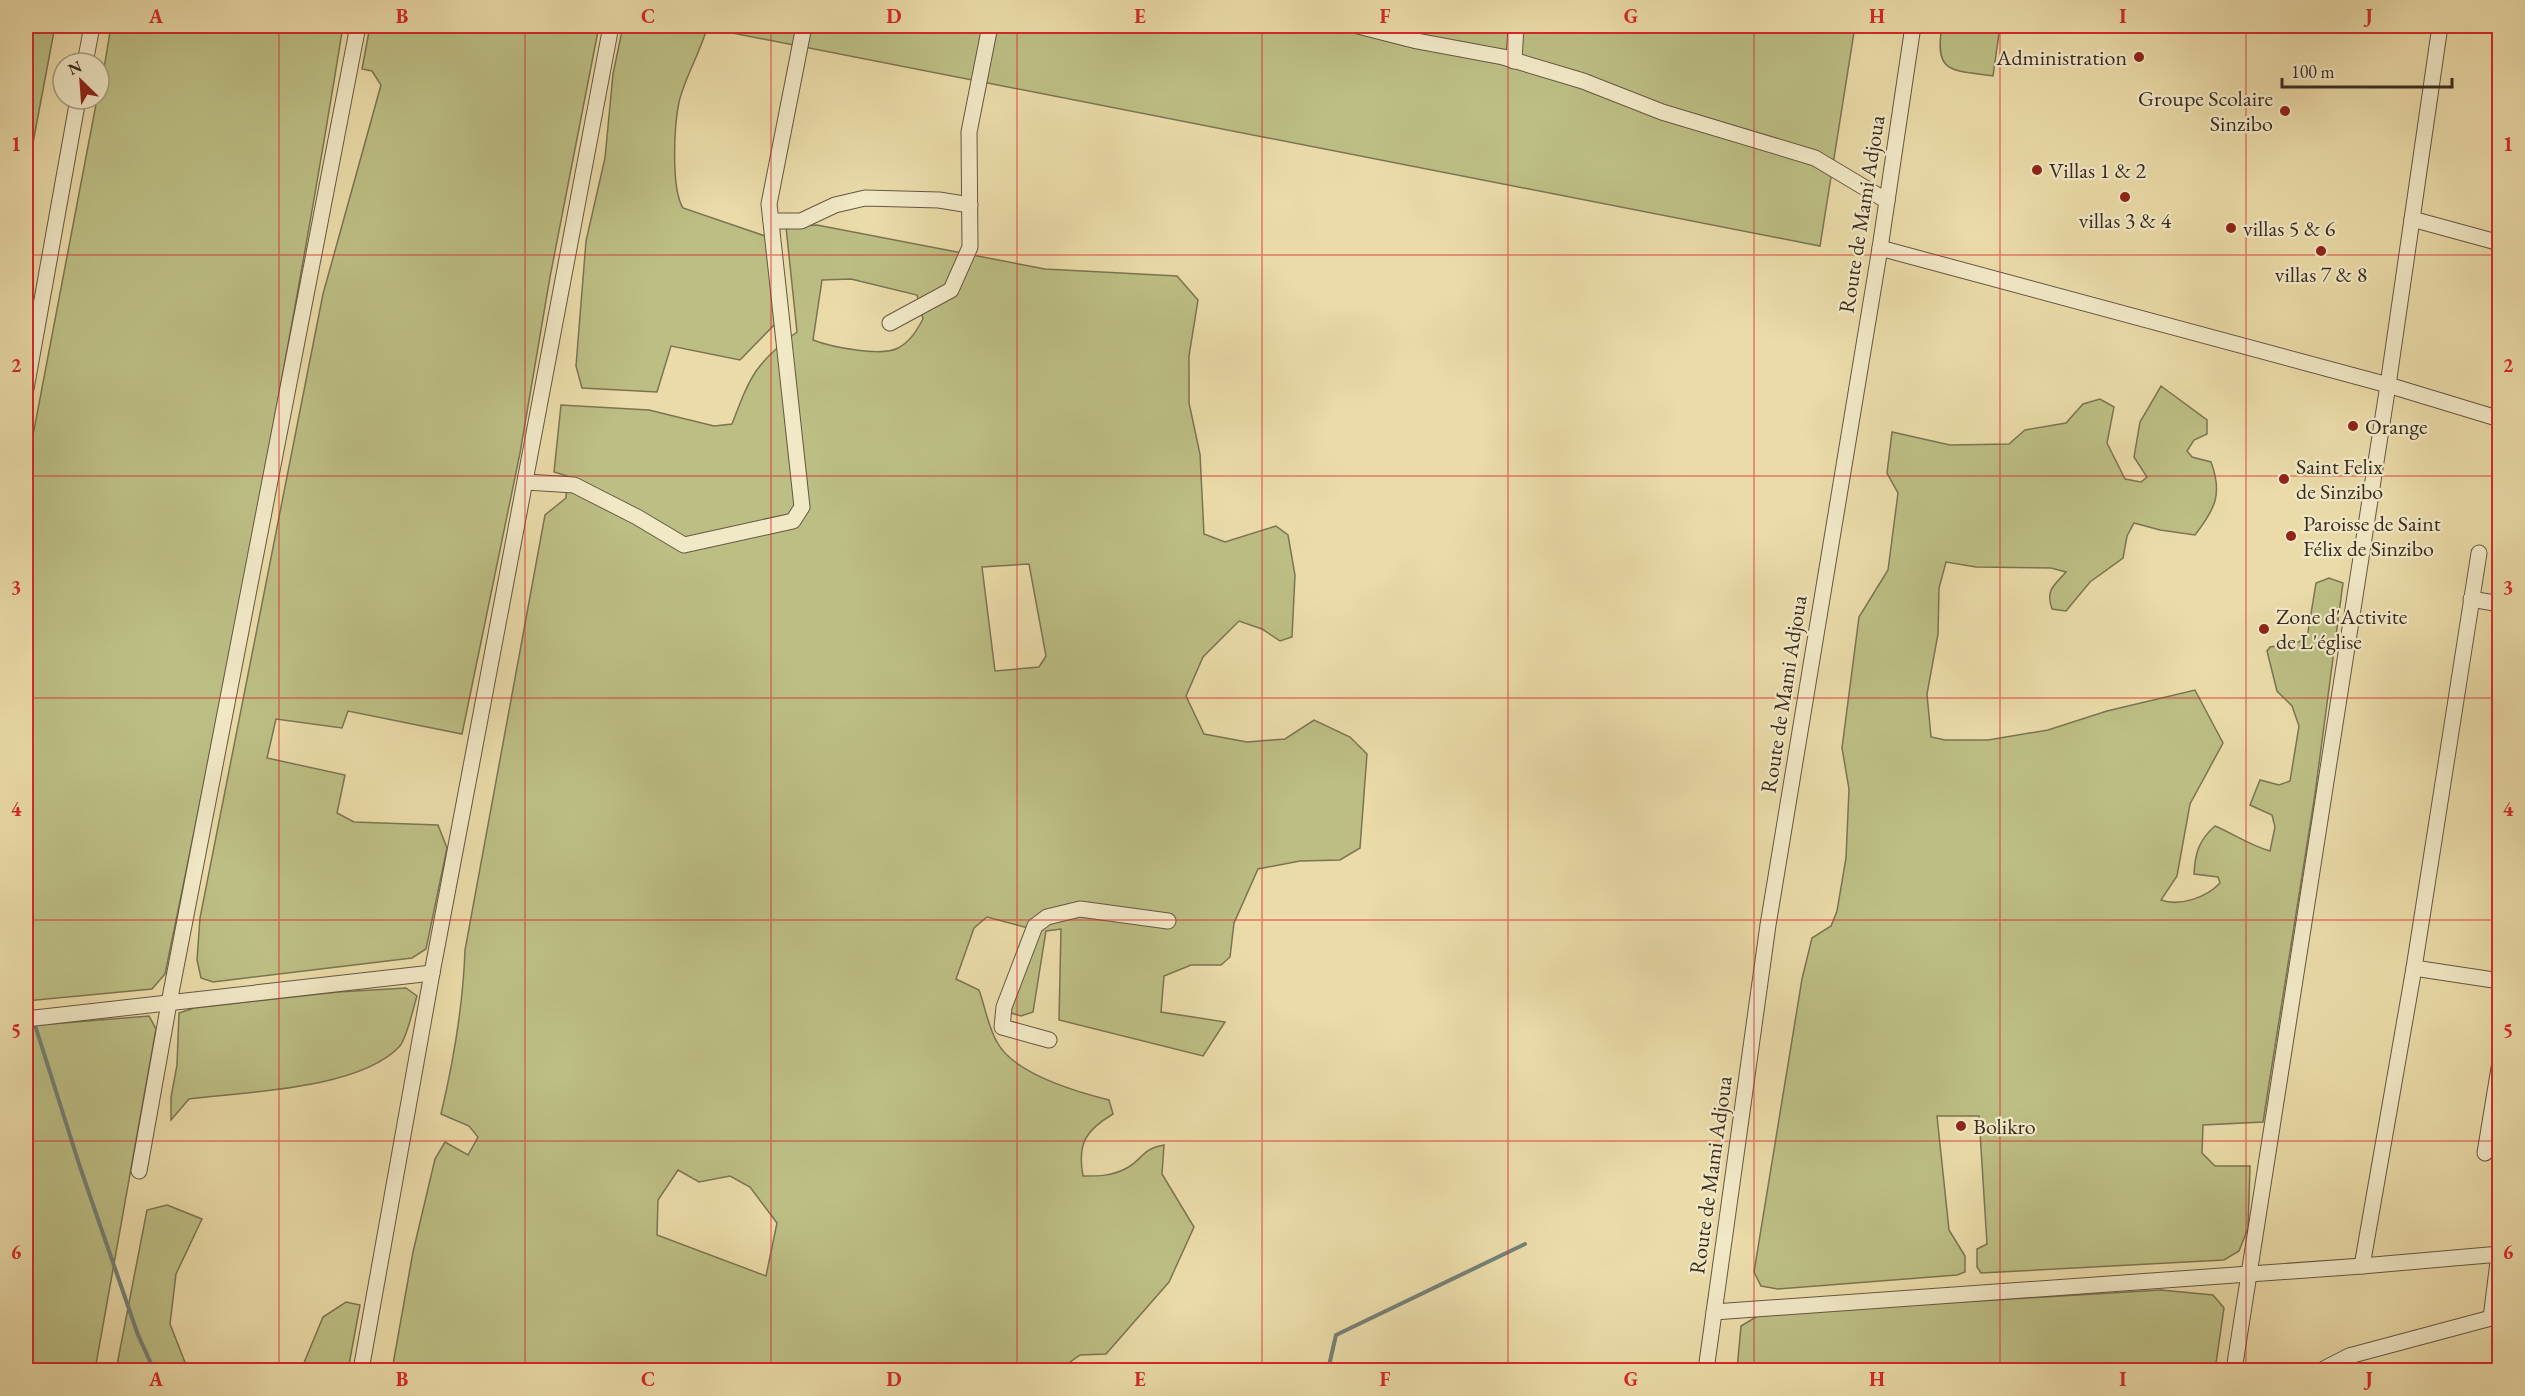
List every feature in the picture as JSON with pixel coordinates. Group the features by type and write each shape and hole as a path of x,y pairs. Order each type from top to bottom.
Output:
{"street":[{"path":"87,51 92,26"},
{"path":"139,1171 169,1004 358,26"},
{"path":"361,1371 432,973 611,26"},
{"path":"526,482 574,485 637,517 684,545 793,521 802,507 770,204 804,26"},
{"path":"890,323 951,290 970,247 969,132 990,26"},
{"path":"1514,61 1516,26"},
{"name":"Route de Mami Adjoua","path":"1706,1371 1770,914 1880,248 1913,26"},
{"path":"2234,1371 2388,385 2440,26"},
{"path":"1367,27 1417,42 1514,61 1583,81 1662,112 1815,158 1887,201"},
{"path":"26,389 76,111"},
{"path":"771,221 801,221 836,205 865,198 939,200 970,205"},
{"path":"2412,219 2499,243"},
{"path":"1880,248 2388,385 2499,419"},
{"path":"2362,1266 2414,968 2479,553"},
{"path":"2471,599 2499,604"},
{"path":"1049,1040 1002,1027 1004,1007 1035,926 1047,917 1080,909 1168,921"},
{"path":"2414,968 2499,981"},
{"path":"26,1019 432,973"},
{"path":"2485,1153 2494,1123 2499,1062"},
{"path":"1714,1312 2362,1266 2499,1254 2495,1319 2349,1356 2322,1371"}],"green space":[{"path":"26,26 55,26 26,180"},
{"path":"111,26 343,26 303,264 259,501 165,974 152,989 26,1001 26,472 95,111 111,111 111,51 107,51"},
{"path":"370,26 599,26 550,277 520,453 462,734 348,711 342,728 276,719 267,758 345,775 337,813 354,822 438,825 447,848 426,949 412,958 213,982 201,978 197,960 200,918 323,294 381,85 372,71 362,69"},
{"path":"623,26 1855,26 1820,246 707,28 682,93 677,113 675,172 679,199 683,208 768,237 777,322 740,360 671,346 657,392 582,388 576,366 586,241 605,158 613,74"},
{"path":"1942,26 2000,26 1993,76 1949,67 1941,53"},
{"path":"817,225 1045,269 1177,276 1198,300 1189,356 1189,403 1200,454 1204,534 1225,542 1276,526 1288,535 1295,575 1292,637 1280,641 1262,629 1239,621 1203,657 1186,696 1204,734 1247,742 1285,739 1314,720 1350,737 1367,754 1360,848 1340,860 1300,861 1258,869 1234,923 1230,957 1221,965 1191,965 1164,976 1161,1012 1225,1022 1203,1056 1059,1020 1061,929 1046,931 1033,1012 1021,1016 1011,1013 1009,1005 1028,928 987,917 974,928 956,979 979,990 991,1030 1005,1053 1031,1072 1047,1080 1109,1100 1113,1114 1090,1132 1083,1146 1081,1165 1083,1176 1105,1175 1120,1171 1131,1166 1151,1149 1164,1145 1162,1174 1194,1227 1169,1282 1106,1354 1080,1355 1059,1370 392,1370 413,1252 435,1159 445,1142 468,1155 478,1137 469,1126 441,1114 457,1033 465,950 545,515 566,498 567,476 554,472 561,405 649,410 714,426 732,424 749,382 763,362 797,332 786,227","holes":["851,279 917,295 923,319 906,342 898,348 880,352 844,348 813,340 822,280","1029,564 1046,656 1039,667 995,671 982,567","678,1170 699,1182 730,1176 750,1187 777,1223 766,1276 657,1235 658,1200"]},
{"path":"2161,386 2207,420 2207,434 2194,440 2187,451 2192,457 2211,462 2216,483 2212,509 2195,535 2160,530 2134,523 2127,536 2123,558 2090,582 2066,611 2052,609 2050,592 2066,572 2051,568 1976,567 1946,562 1939,588 1938,634 1927,694 1931,737 1945,740 1988,740 2048,730 2107,711 2195,690 2223,743 2190,804 2177,876 2161,900 2176,902 2193,899 2208,893 2220,883 2218,877 2194,874 2199,847 2205,836 2215,826 2270,851 2275,827 2272,815 2250,805 2260,780 2279,785 2290,781 2299,726 2292,706 2277,691 2267,651 2270,647 2296,643 2307,638 2316,583 2329,578 2343,583 2315,794 2263,1122 2203,1125 2202,1153 2215,1166 2250,1166 2248,1228 2239,1251 2224,1260 1981,1273 1977,1267 1977,1249 1987,1244 1979,1116 1937,1116 1949,1230 1965,1256 1965,1272 1957,1275 1778,1289 1761,1286 1754,1272 1802,979 1812,938 1831,926 1837,911 1846,858 1849,789 1842,748 1859,617 1888,570 1898,493 1887,473 1892,432 1950,445 2009,444 2025,430 2066,423 2083,404 2100,399 2114,407 2107,443 2125,479 2141,482 2147,477 2134,457 2140,422"},
{"path":"406,988 417,996 407,1031 399,1047 381,1061 357,1072 300,1086 189,1099 171,1120 171,1097 177,1065 179,1013 194,1008 338,992"},
{"path":"149,1016 156,1029 95,1370 26,1370 26,1026"},
{"path":"167,1205 202,1219 176,1274 170,1324 188,1370 116,1370 147,1210"},
{"path":"2161,1290 2213,1295 2224,1308 2215,1370 1737,1370 1741,1326 1761,1314"},
{"path":"346,1302 360,1305 348,1370 301,1370 323,1317"}],"waterway":[{"path":"26,989 32,1014"},
{"path":"34,1022 80,1167 138,1335 154,1370"},
{"path":"1328,1370 1336,1335 1525,1244"}],"place":[{"name":"Administration","path":"2139,57"},
{"name":"Groupe Scolaire Sinzibo","path":"2285,111"},
{"name":"Villas 1 & 2","path":"2037,170"},
{"name":"villas 3 & 4","path":"2125,197"},
{"name":"villas 5 & 6","path":"2231,228"},
{"name":"villas 7 & 8","path":"2321,251"},
{"name":"Orange","path":"2353,426"},
{"name":"Saint Felix de Sinzibo","path":"2284,479"},
{"name":"Paroisse de Saint Félix de Sinzibo","path":"2291,536"},
{"name":"Zone d'Activite de L'église","path":"2264,629"},
{"name":"Bolikro","path":"1961,1126"}]}
